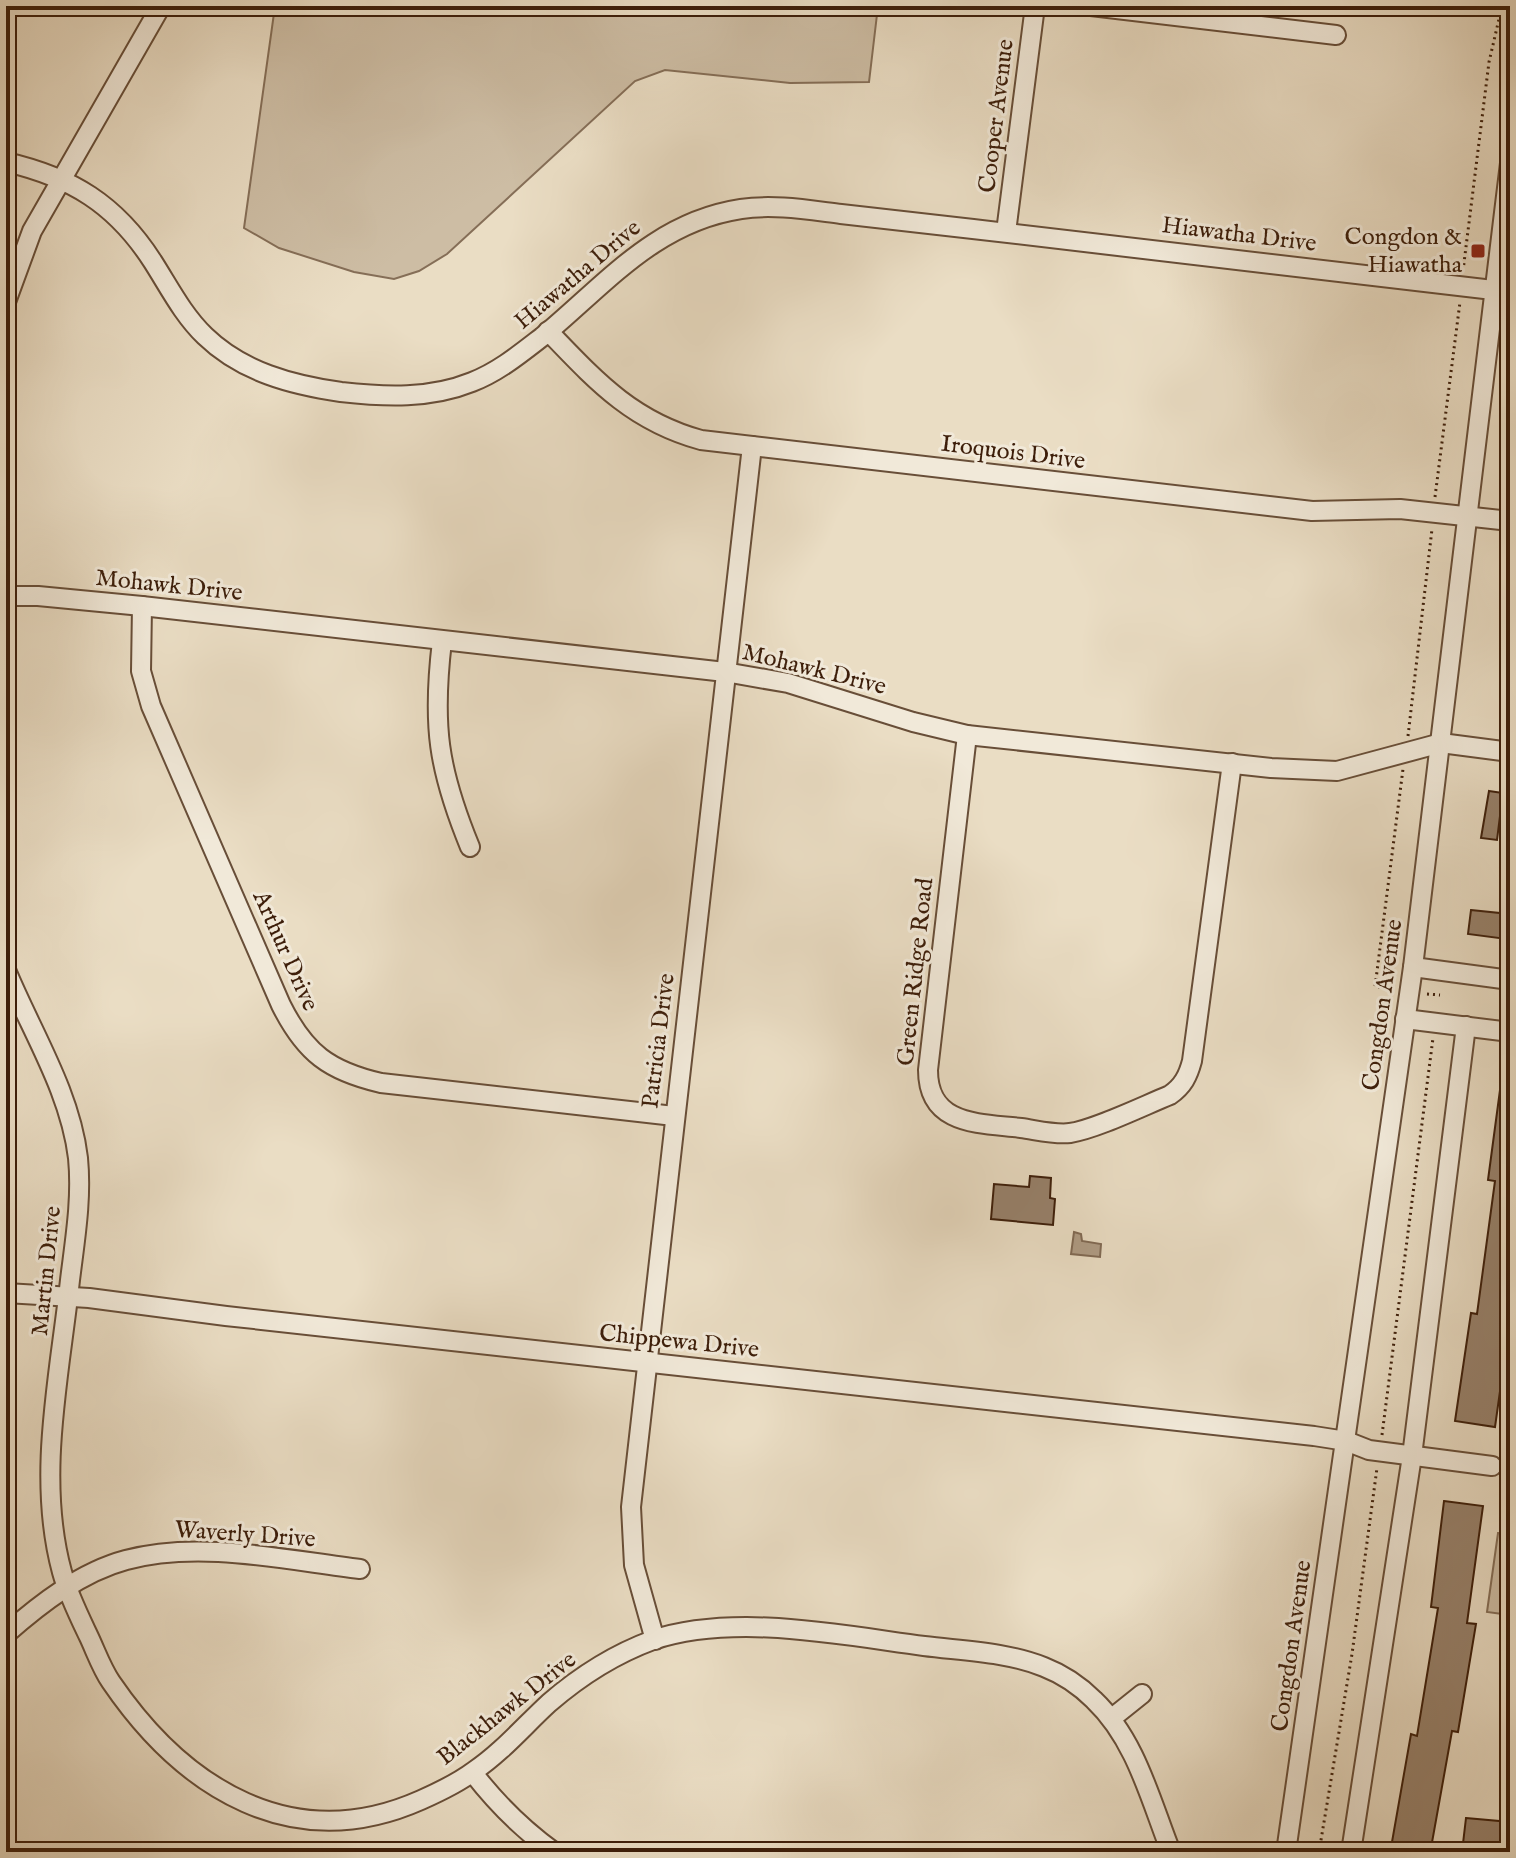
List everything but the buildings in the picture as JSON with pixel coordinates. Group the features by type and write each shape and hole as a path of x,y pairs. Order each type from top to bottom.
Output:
{"street":[{"path":"6,302 25,246 161,6"},
{"name":"Cooper Avenue","path":"1006,232 1035,6"},
{"path":"1091,6 1336,35"},
{"name":"Hiawatha Drive","path":"6,162 43,171 93,196 149,256 166,286 204,336 244,364 288,382 378,396 427,394 481,378 511,361 648,246 687,224 747,209 778,208 1006,232 1503,291"},
{"name":"Congdon Avenue","path":"1286,1852 1413,967 1468,516 1503,291 1510,163"},
{"name":"Iroquois Drive","path":"548,331 599,384 646,419 667,430 701,440 1312,511 1400,509 1510,521"},
{"name":"Patricia Drive","path":"655,1640 640,1592 631,1532 631,1507 752,446"},
{"name":"Mohawk Drive","path":"6,596 142,606 725,672 788,683 913,722 967,735 1232,763 1337,771 1441,743 1510,752"},
{"name":"Arthur Drive","path":"142,606 141,671 151,706 281,1005 310,1050 342,1072 381,1083 674,1116"},
{"path":"442,641 436,700 438,739 454,806 470,847"},
{"name":"Green Ridge Road","path":"967,735 928,1070 929,1083 938,1102 955,1119 1063,1133 1080,1131 1170,1095 1187,1076 1192,1061 1232,763"},
{"path":"1413,967 1510,980"},
{"name":"Martin Drive","path":"8,983 53,1074 73,1129 78,1158 79,1206 51,1460 51,1504 67,1588"},
{"path":"1405,1019 1510,1032"},
{"path":"1351,1852 1412,1456 1466,1026"},
{"name":"Chippewa Drive","path":"6,1293 69,1296 1346,1441 1369,1450 1492,1466"},
{"name":"Waverly Drive","path":"6,1634 51,1598 123,1560 175,1551 216,1552 360,1569"},
{"name":"Blackhawk Drive","path":"67,1588 107,1677 142,1724 183,1763 218,1789 267,1813 324,1822 361,1820 394,1812 473,1773 571,1685 613,1658 655,1640 727,1628 756,1628 1014,1657 1062,1675 1112,1718 1131,1748 1171,1852"},
{"path":"1112,1718 1142,1694"},
{"path":"473,1773 496,1803 523,1829 554,1852"}],"path":[{"path":"1464,267 1489,62 1502,6"},
{"path":"1435,498 1460,302"},
{"path":"1408,733 1432,524"},
{"path":"1392,989 1375,987 1403,769"},
{"path":"1423,994 1440,995"},
{"path":"1382,1438 1433,1034"},
{"path":"1319,1852 1352,1654 1378,1464"}],"shaded area":[{"path":"275,6 878,6 869,82 790,83 665,70 635,81 447,254 419,271 394,279 354,272 279,248 244,228"},
{"path":"1074,1232 1081,1234 1082,1241 1101,1244 1100,1257 1071,1254"},
{"path":"1498,1533 1510,1534 1510,1615 1487,1612"}],"place":[{"name":"Congdon & Hiawatha","path":"1478,251"}]}
